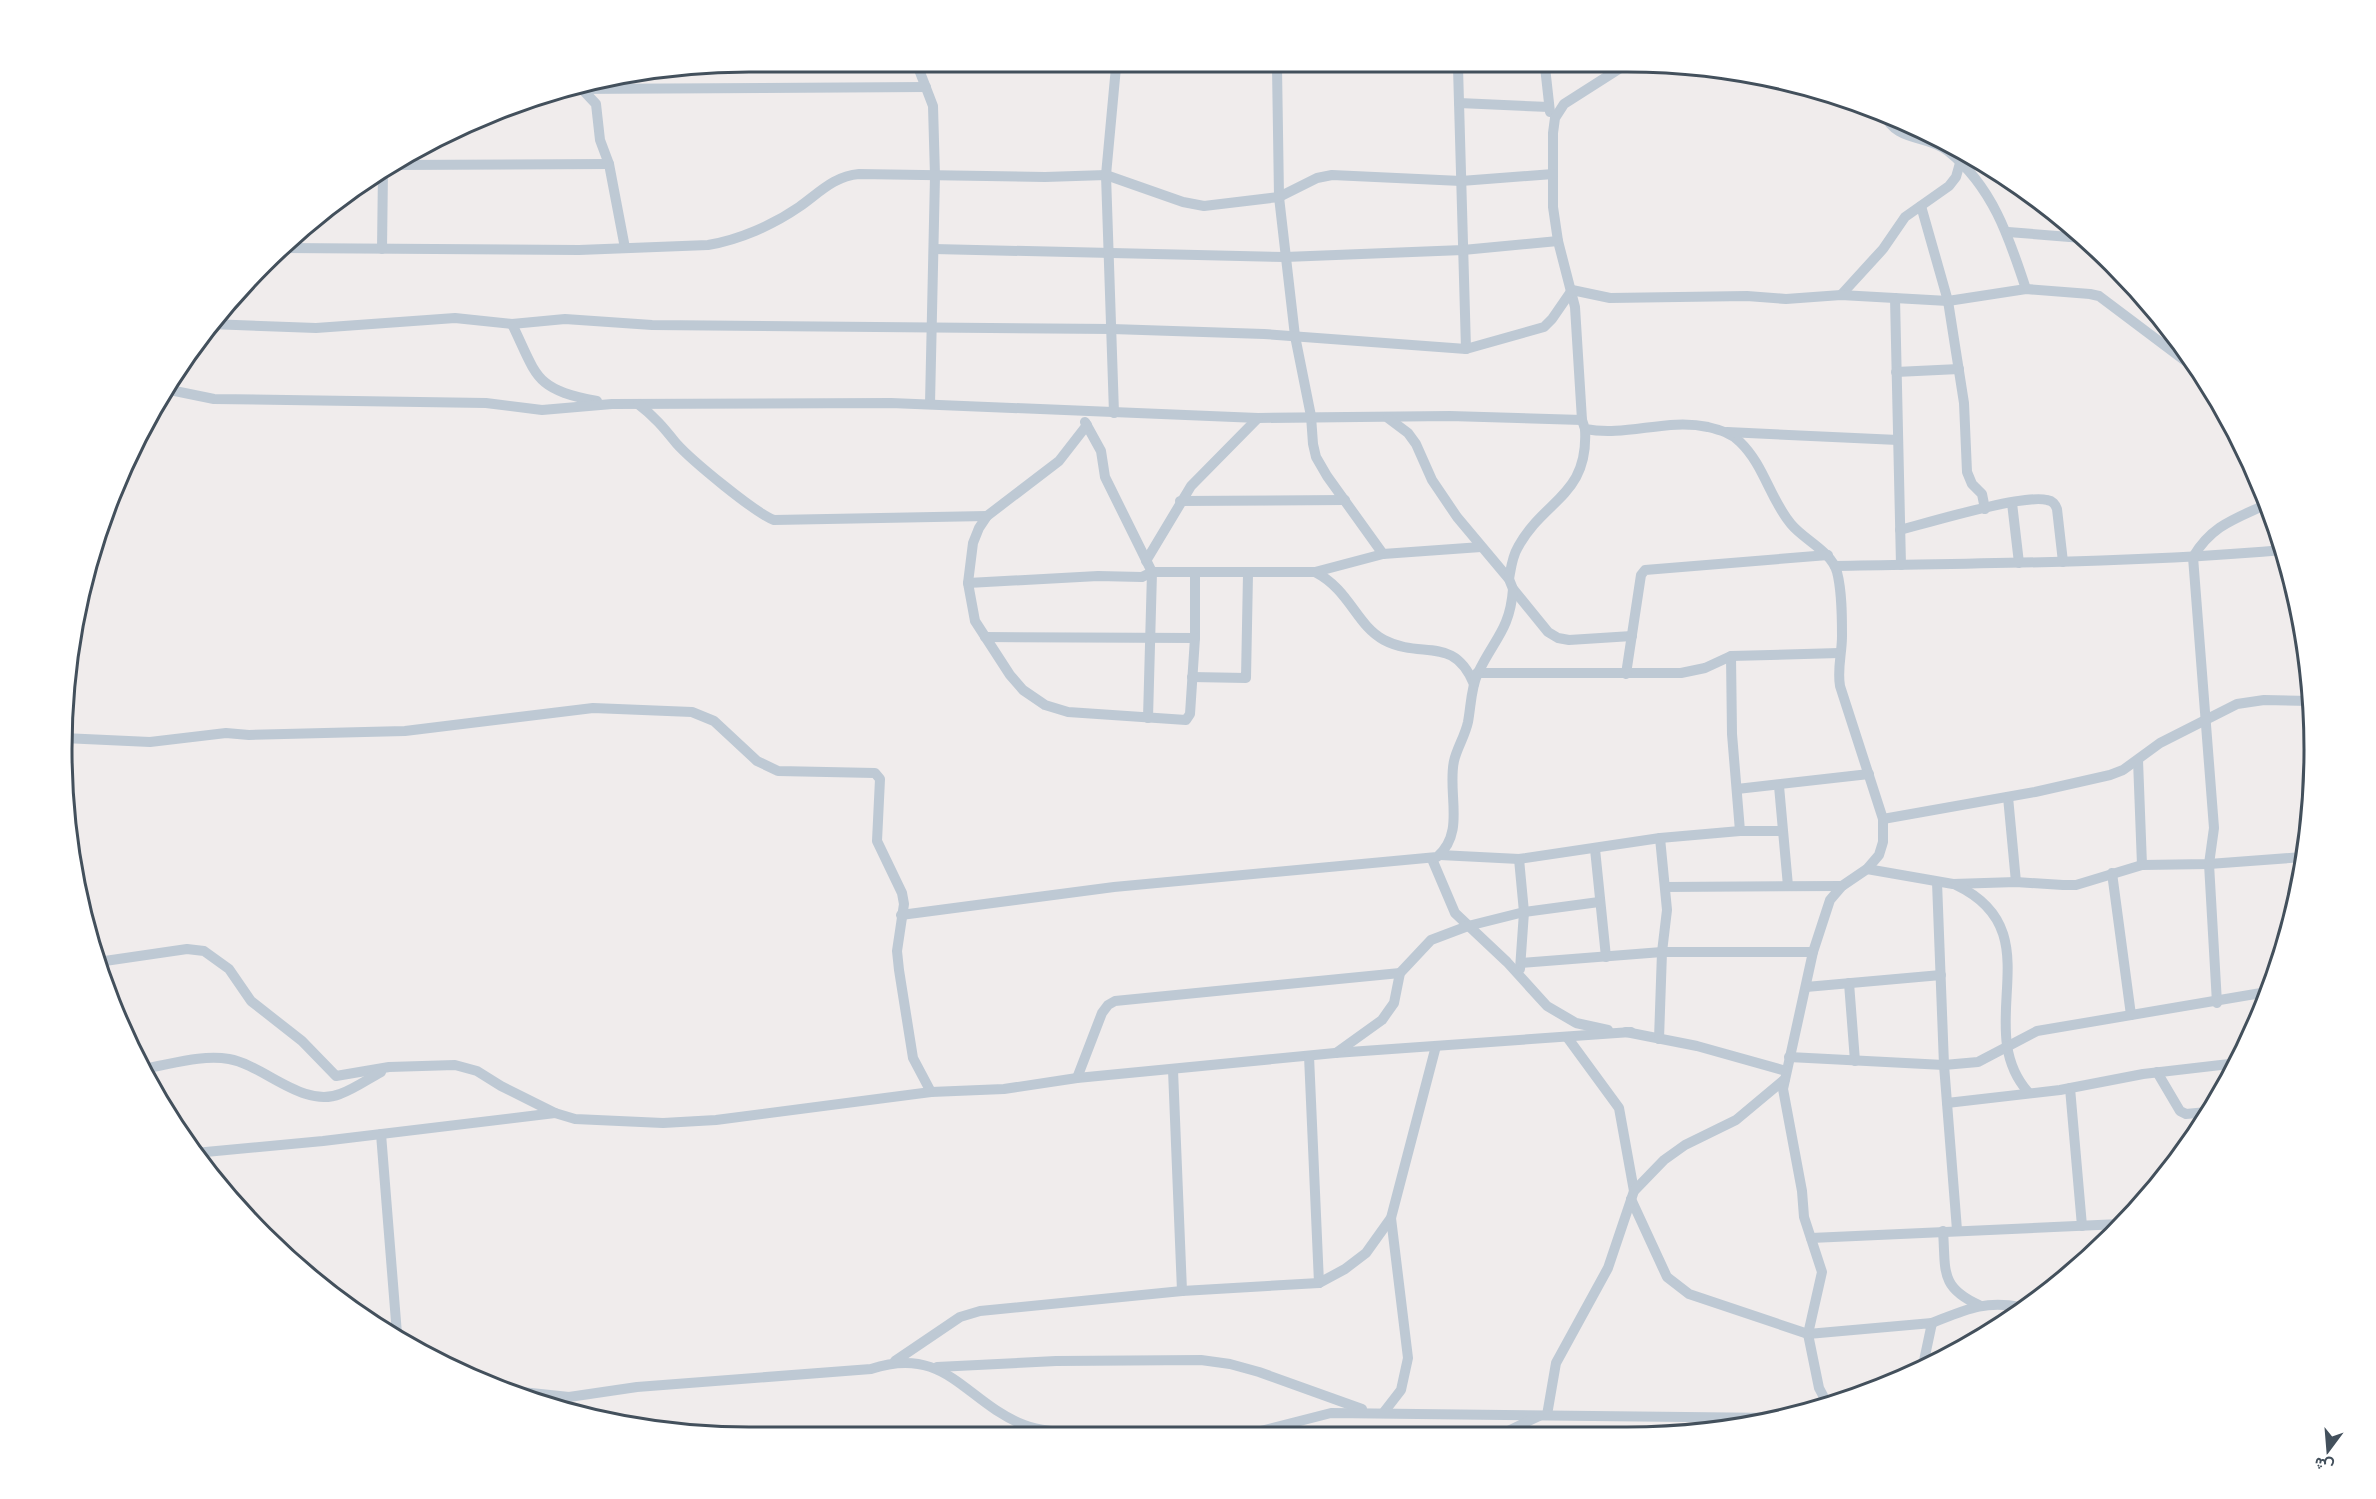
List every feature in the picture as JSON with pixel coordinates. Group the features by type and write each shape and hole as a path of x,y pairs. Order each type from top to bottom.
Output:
{"street":[{"path":"920,72 933,106 935,176 930,404"},
{"path":"1114,413 1106,175 1116,72"},
{"path":"1277,72 1279,197 1285,257 1295,336 1311,416 1316,457 1383,554"},
{"path":"1458,72 1466,349"},
{"path":"1436,857 1452,834 1455,815 1453,765 1467,723 1476,679 1508,622 1512,560 1518,545 1576,478 1586,447 1579,337 1572,290 1557,241 1553,207 1553,133 1546,72"},
{"path":"1553,133 1555,118 1564,104 1614,72"},
{"path":"600,89 926,87"},
{"path":"585,92 596,104 600,140 609,164 625,248"},
{"path":"1459,103 1550,107"},
{"path":"1892,127 1897,131 1916,137"},
{"path":"1950,155 1960,163 1992,202 2008,232 2026,289"},
{"path":"1841,295 1883,249 1905,217 1949,186 1956,177 1960,163"},
{"path":"408,165 609,164"},
{"path":"294,248 708,246 727,242 790,212 845,175 1045,177 1106,175 1183,202 1204,206 1279,197 1317,178 1332,175 1461,181 1553,174"},
{"path":"381,249 383,180"},
{"path":"1922,206 1948,301 1959,369 1967,472 1972,484 1982,494 1985,509"},
{"path":"2008,232 2069,237"},
{"path":"934,249 1109,251 1285,257 1463,250 1557,241"},
{"path":"1572,290 1610,298 1747,296 1786,299 1841,295 1948,301 2026,289 2099,296 2177,354"},
{"path":"222,324 316,328 455,318 512,324 565,319 652,325 1112,329 1295,336 1466,349 1544,327 1572,290"},
{"path":"1895,298 1901,565"},
{"path":"512,324 544,383 571,396 612,404"},
{"path":"1896,372 1959,369"},
{"path":"175,391 214,399 486,404 542,410 612,404 930,404 1258,418 1450,416 1584,425 1620,432 1666,424 1689,424 1727,432 1898,440"},
{"path":"638,404 662,422 688,454 757,511 774,520 987,516"},
{"path":"1078,411 1101,451 1105,477 1152,573 1148,718"},
{"path":"1146,561 1191,486 1258,418"},
{"path":"1388,418 1408,433 1416,444 1432,480 1481,548 1548,632 1558,638 1569,640 1632,636"},
{"path":"1087,425 1059,461 987,516 973,543 968,583 975,621 1023,690 1045,705 1068,712 1186,720 1190,714 1195,638 1195,573"},
{"path":"1727,432 1740,442 1757,462 1788,521 1811,544 1828,555 1835,566 1842,638 1839,653 1840,686 1883,819 1883,842 1879,855 1867,869 1842,886 1830,900 1813,952 1783,1089 1802,1191 1804,1216 1822,1272 1808,1334 1819,1388 1824,1397"},
{"path":"1180,501 1345,500"},
{"path":"1900,530 2012,503 2048,500 2055,503 2063,562"},
{"path":"2012,503 2019,563"},
{"path":"2217,1003 2209,864 2214,828 2193,557 2206,537 2217,527 2259,508"},
{"path":"968,583 1098,576 1142,577 1152,573 1315,572 1383,554 1481,548"},
{"path":"1835,566 2063,562 2193,557 2274,550"},
{"path":"1626,674 1641,575 1645,570 1828,555"},
{"path":"1315,572 1331,580 1374,634 1401,646 1445,652 1467,666 1476,679"},
{"path":"1192,677 1246,678 1248,574"},
{"path":"985,637 1195,638"},
{"path":"1476,679 1694,671 1731,656 1839,653"},
{"path":"1731,656 1732,734 1740,831"},
{"path":"1883,819 2008,797 2110,775 2138,760 2160,743 2205,720 2250,701 2303,701"},
{"path":"72,738 150,742 226,733 249,735 405,731 593,708 692,712 714,720 757,760 769,768 778,771 875,773 880,778 877,840 902,893 904,904 897,951 898,970 914,1058 931,1092"},
{"path":"2138,760 2142,865"},
{"path":"1737,789 1869,774"},
{"path":"1779,786 1788,886"},
{"path":"2008,797 2016,882"},
{"path":"901,915 1114,887 1436,857 1519,859 1660,838 1740,831 1782,831"},
{"path":"1659,1039 1662,952 1667,920 1660,838"},
{"path":"1594,849 1606,957"},
{"path":"1436,857 1455,913 1559,1015 1600,1029 1631,1032 1719,1052 1786,1075"},
{"path":"1867,869 1953,884 2016,882 2076,885 2142,865 2209,864 2295,858"},
{"path":"1519,859 1524,912 1520,976"},
{"path":"2112,873 2131,1015"},
{"path":"1937,882 1944,1065 1957,1230"},
{"path":"1953,884 1973,893 1987,904 1997,916 2004,932 2008,965 2005,1047 2015,1075 2028,1092"},
{"path":"1665,887 1842,886"},
{"path":"1335,1053 1382,1020 1388,1013 1394,1003 1400,973 1431,940 1468,926 1524,912 1599,902"},
{"path":"106,961 187,949 204,951 229,969 251,1001 302,1041 336,1076 389,1067 455,1065 477,1071 501,1086 555,1113 586,1120 716,1120 931,1092 1004,1089 1077,1078 1335,1053 1631,1032"},
{"path":"1521,963 1662,952 1813,952"},
{"path":"1077,1078 1102,1013 1108,1005 1115,1001 1400,973"},
{"path":"1806,987 1941,975"},
{"path":"1849,983 1855,1061"},
{"path":"1789,1057 1944,1065 1978,1062 2037,1032 2131,1015 2217,1003 2258,994"},
{"path":"1567,1037 1619,1108 1632,1195 1667,1277 1677,1287 1689,1294 1808,1334 1932,1323 1979,1305 2013,1306"},
{"path":"542,1394 569,1397 637,1387 872,1369 896,1361 960,1317 980,1311 1182,1291 1319,1283 1345,1269 1366,1253 1391,1218 1436,1046"},
{"path":"1309,1056 1319,1283"},
{"path":"152,1067 207,1058 226,1058 245,1063 302,1092 317,1097 339,1095 389,1067"},
{"path":"1947,1103 2070,1088 2157,1072 2226,1064"},
{"path":"1173,1070 1182,1291"},
{"path":"2157,1072 2180,1111 2186,1114 2198,1113"},
{"path":"1544,1415 1558,1357 1608,1268 1632,1195 1664,1160 1685,1145 1736,1120 1786,1075"},
{"path":"2070,1088 2082,1226"},
{"path":"205,1152 555,1113"},
{"path":"381,1134 396,1327"},
{"path":"1384,1412 1401,1390 1408,1358 1391,1218"},
{"path":"1811,1238 1943,1230 2110,1225"},
{"path":"1943,1230 1949,1282 1959,1296 1979,1305"},
{"path":"1925,1358 1932,1323"},
{"path":"896,1361 937,1366 1056,1361 1201,1360 1230,1364 1259,1372 1371,1412"},
{"path":"937,1366 1010,1418 1025,1426 1034,1427"},
{"path":"1276,1427 1331,1413 1371,1412 1737,1417"},
{"path":"1518,1427 1544,1415"}]}
